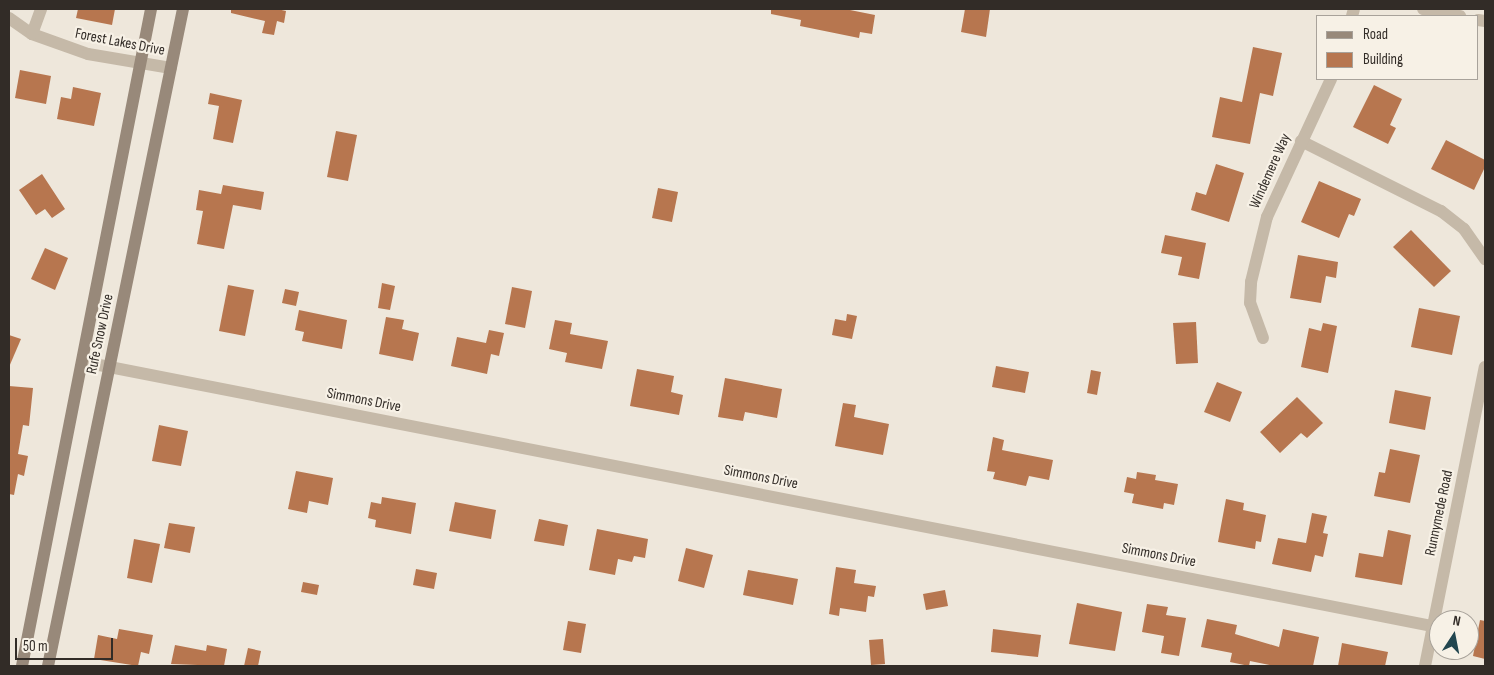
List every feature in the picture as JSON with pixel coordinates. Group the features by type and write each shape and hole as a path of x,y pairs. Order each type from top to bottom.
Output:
{"main road":[{"name":"Rufe Snow Drive","path":"22,666 84,362 151,9"},
{"name":"Rufe Snow Drive","path":"48,666 183,9"}],"street":[{"path":"32,34 42,9"},
{"path":"1423,9 1455,15"},
{"name":"Forest Lakes Drive","path":"9,18 32,34 88,54 171,68"},
{"name":"Windemere Way","path":"1263,338 1252,312 1251,282 1273,200 1331,80"},
{"path":"1301,141 1441,211 1464,229 1485,259"},
{"name":"Simmons Drive","path":"84,362 1429,625"},
{"name":"Runnymede Road","path":"1436,610 1483,394 1485,367"},
{"name":"Runnymede Road","path":"1425,666 1429,643"}],"building":[{"path":"78,9 115,9 112,25 76,18"},
{"path":"231,9 277,9 286,11 284,23 277,21 274,35 262,33 265,21 231,13"},
{"path":"771,9 845,9 875,15 872,34 860,32 859,38 800,26 801,20 771,14"},
{"path":"965,9 990,9 986,37 961,32"},
{"path":"1253,47 1282,53 1273,96 1260,93 1250,144 1212,137 1220,97 1242,102"},
{"path":"20,70 51,76 46,104 15,98"},
{"path":"1374,85 1402,99 1390,125 1396,128 1388,144 1353,127"},
{"path":"73,87 101,93 94,126 57,119 61,97 71,99"},
{"path":"210,93 242,100 233,143 213,139 219,106 208,104"},
{"path":"336,131 357,135 348,181 327,177"},
{"path":"1446,140 1485,160 1485,167 1474,190 1431,169"},
{"path":"1216,164 1244,173 1229,222 1191,210 1196,192 1206,195"},
{"path":"42,174 65,209 52,218 45,209 36,215 19,190"},
{"path":"1319,181 1361,199 1354,216 1349,214 1339,238 1301,222"},
{"path":"223,185 264,192 261,210 233,205 224,249 197,244 203,211 196,210 199,190 221,194"},
{"path":"658,188 678,192 672,222 652,218"},
{"path":"1411,230 1451,271 1434,287 1393,247"},
{"path":"1165,235 1206,243 1199,279 1178,275 1182,257 1161,253"},
{"path":"45,248 68,258 55,290 31,279"},
{"path":"1298,255 1338,262 1336,278 1326,276 1321,303 1290,298"},
{"path":"382,283 395,286 390,310 378,308"},
{"path":"228,285 254,290 245,336 219,331"},
{"path":"512,287 532,291 525,328 505,324"},
{"path":"285,289 299,292 296,306 282,303"},
{"path":"1419,308 1460,316 1452,355 1411,347"},
{"path":"299,310 347,320 342,349 302,341 304,332 295,330"},
{"path":"847,314 857,316 852,339 832,335 835,319 846,321"},
{"path":"386,317 404,320 402,329 419,333 413,361 379,354"},
{"path":"555,320 572,323 570,334 608,341 602,369 565,362 567,353 549,349"},
{"path":"1196,322 1198,363 1176,364 1173,323"},
{"path":"1323,323 1337,326 1328,373 1301,367 1309,328 1321,331"},
{"path":"489,330 504,333 499,356 491,354 487,374 451,366 457,337 486,343"},
{"path":"9,335 21,339 9,367"},
{"path":"996,366 1029,372 1025,393 992,387"},
{"path":"637,369 674,376 671,392 683,395 679,415 630,406"},
{"path":"1091,370 1101,372 1097,395 1087,393"},
{"path":"725,378 782,389 777,418 745,412 743,421 718,417"},
{"path":"1217,382 1242,392 1230,422 1204,412"},
{"path":"9,386 33,388 29,426 23,425 18,454 28,456 24,476 18,474 14,495 9,494"},
{"path":"1395,390 1431,397 1425,430 1389,423"},
{"path":"1297,397 1323,423 1307,438 1301,433 1280,453 1260,432"},
{"path":"843,403 856,405 854,417 889,424 883,455 835,446"},
{"path":"159,425 188,431 181,466 152,461"},
{"path":"993,437 1004,440 1002,450 1053,460 1049,480 1029,476 1026,486 993,479 995,472 987,471"},
{"path":"1390,449 1420,455 1410,503 1374,496 1379,472 1385,473"},
{"path":"296,471 333,478 328,505 309,501 307,513 288,509"},
{"path":"1137,472 1156,475 1155,480 1178,484 1174,505 1164,503 1163,509 1132,503 1134,494 1124,492 1127,477 1136,479"},
{"path":"382,497 416,503 411,534 375,527 376,520 368,518 371,502 381,504"},
{"path":"1226,499 1244,503 1243,510 1266,515 1261,542 1256,541 1255,549 1218,542"},
{"path":"455,502 496,510 491,539 449,531"},
{"path":"1312,513 1327,516 1323,533 1328,534 1323,557 1315,555 1311,572 1272,564 1278,538 1306,543"},
{"path":"539,519 568,525 564,546 534,541"},
{"path":"169,523 195,527 190,553 164,548"},
{"path":"597,529 648,539 645,558 634,556 632,562 618,559 615,575 589,570"},
{"path":"1388,530 1411,535 1402,585 1355,577 1359,553 1383,557"},
{"path":"134,539 160,544 152,583 127,578"},
{"path":"686,548 713,555 704,588 678,581"},
{"path":"836,567 856,570 854,583 876,586 874,597 868,596 866,612 840,608 839,616 829,614"},
{"path":"416,569 437,573 434,589 413,585"},
{"path":"748,570 798,579 793,605 743,595"},
{"path":"303,582 319,585 317,595 301,592"},
{"path":"945,590 948,606 926,610 923,594"},
{"path":"1077,603 1122,612 1115,651 1069,644"},
{"path":"1147,604 1168,607 1166,615 1186,618 1179,656 1161,653 1164,636 1142,632"},
{"path":"1207,619 1237,625 1235,634 1279,647 1283,629 1319,637 1313,666 1274,666 1250,661 1249,666 1230,662 1232,653 1201,647"},
{"path":"1480,620 1485,621 1485,659 1479,658"},
{"path":"568,621 586,624 581,653 563,650"},
{"path":"119,629 153,635 149,654 141,652 138,666 94,659 98,635 117,639"},
{"path":"993,629 1041,635 1038,657 991,652"},
{"path":"883,639 885,664 871,665 869,640"},
{"path":"1342,643 1388,652 1385,666 1338,666"},
{"path":"175,645 206,651 207,645 227,649 224,666 171,664"},
{"path":"248,648 261,651 258,666 244,666"}]}
